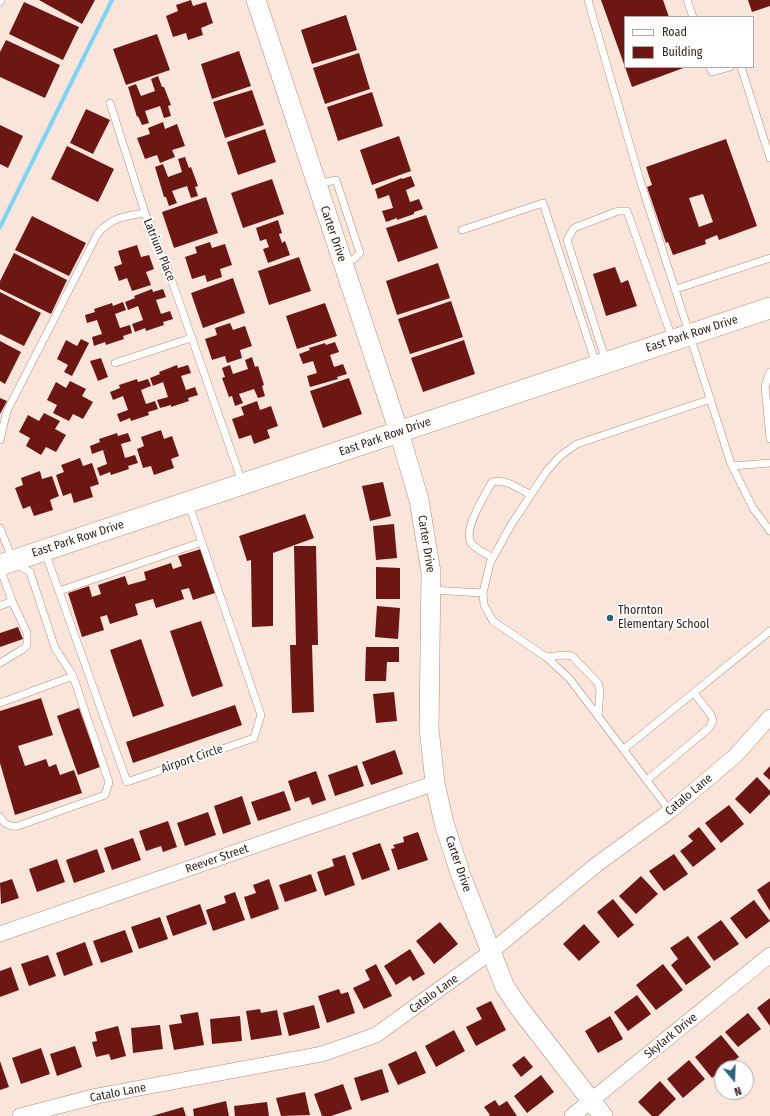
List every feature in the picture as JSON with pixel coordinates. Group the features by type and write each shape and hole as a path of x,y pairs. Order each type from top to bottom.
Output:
{"main road":[{"name":"East Park Row Drive","path":"4,565 44,550 770,308"}],"street":[{"name":"Carter Drive","path":"256,0 399,432 419,500 431,572 429,728 435,783 444,823 461,876 505,987 520,1009 597,1109"},
{"name":"Catalo Lane","path":"20,1116 97,1096 322,1054 376,1035 492,951 596,865 670,811 735,756 770,717"},
{"name":"Reever Street","path":"0,934 435,783"},
{"name":"Skylark Drive","path":"572,1116 597,1109 770,955"}],"lane":[{"path":"588,0 640,180 676,289 682,337"},
{"path":"687,0 693,16"},
{"path":"710,68 712,72 726,68"},
{"path":"741,68 770,158"},
{"path":"110,104 145,214"},
{"path":"462,230 543,203 601,364"},
{"path":"601,364 567,240 574,228 618,211 627,211 711,399 732,466 753,508 770,531"},
{"name":"Latrium Place","path":"0,440 7,411 98,233 107,223 123,217 145,214 167,267 243,484"},
{"path":"676,289 770,258"},
{"path":"115,364 192,338"},
{"path":"770,372 765,386 770,439"},
{"path":"670,811 569,678 546,657 493,621 484,605 483,593 493,558 511,525 560,456 577,444 711,399"},
{"path":"732,466 770,463"},
{"path":"493,558 472,545 468,537 470,527 492,482 497,480 510,484 531,496"},
{"name":"Airport Circle","path":"44,550 127,782 254,738 262,715 188,502"},
{"path":"0,528 4,565 12,601 27,633 27,645 23,650 0,663"},
{"path":"59,591 202,542"},
{"path":"0,816 7,825 18,826 105,795 109,787 109,782 73,676 55,648 30,572 4,565"},
{"path":"431,590 483,593"},
{"path":"0,606 12,601"},
{"path":"624,749 770,631"},
{"path":"546,657 564,655 572,656 598,683 600,691 598,715"},
{"path":"0,703 73,676"},
{"path":"647,780 709,728 713,721 711,715 694,693"}],"building":[{"path":"39,0 95,0 82,24"},
{"path":"191,0 193,6 206,2 213,23 201,28 203,35 188,40 186,33 173,37 166,16 178,11 176,5"},
{"path":"601,0 663,0 669,16 624,16 624,64"},
{"path":"748,0 770,0 770,6 752,12"},
{"path":"24,2 79,27 63,60 9,34"},
{"path":"346,15 357,50 312,64 301,30"},
{"path":"157,34 170,70 126,85 113,49"},
{"path":"6,40 60,65 45,98 0,77 0,52"},
{"path":"239,51 251,86 212,99 201,64"},
{"path":"359,53 370,89 325,104 313,68"},
{"path":"625,68 683,68 632,87"},
{"path":"158,76 171,105 168,106 171,116 164,118 160,106 145,111 149,123 142,125 138,116 137,117 128,87 136,84 141,96 155,91 151,79"},
{"path":"252,90 264,125 225,138 213,102"},
{"path":"372,92 383,126 338,141 327,107"},
{"path":"86,109 110,120 93,154 70,143"},
{"path":"163,122 165,129 177,124 185,146 172,150 175,157 160,163 157,155 145,159 137,138 150,134 148,128"},
{"path":"0,125 23,136 8,168 0,164"},
{"path":"265,129 276,162 238,175 227,142"},
{"path":"399,136 411,171 372,185 360,150"},
{"path":"726,139 757,226 719,240 717,235 705,240 706,244 673,255 668,242 666,243 647,187 652,185 646,167","holes":["703,194 713,222 699,227 689,198"]},
{"path":"67,146 114,169 98,202 51,179"},
{"path":"185,157 189,168 191,167 198,186 195,187 198,196 191,198 187,186 172,191 177,203 169,206 166,197 164,197 155,167 163,164 168,177 182,172 178,159"},
{"path":"411,176 415,186 406,190 410,202 419,199 423,209 397,220 397,218 386,222 382,211 393,208 389,195 378,199 375,189"},
{"path":"272,179 284,214 243,228 231,193"},
{"path":"206,197 218,233 174,248 162,212"},
{"path":"426,215 438,248 398,262 386,228"},
{"path":"32,216 86,243 69,276 15,250"},
{"path":"278,220 282,233 279,234 282,243 285,241 290,255 268,263 263,249 269,247 266,239 260,241 256,228"},
{"path":"210,242 212,248 225,244 232,265 220,269 222,277 207,282 205,275 192,279 185,257 197,253 195,247"},
{"path":"137,245 141,257 149,255 154,269 146,272 151,285 132,291 127,278 119,281 114,267 122,264 118,251"},
{"path":"14,253 67,280 51,314 0,289 0,281"},
{"path":"299,257 311,291 269,305 258,271"},
{"path":"438,263 450,298 397,315 386,281"},
{"path":"615,267 621,283 628,280 637,306 606,316 593,274"},
{"path":"233,278 245,313 203,328 191,293"},
{"path":"152,289 153,292 163,289 166,297 156,300 161,314 170,311 173,319 163,322 164,325 146,331 145,328 135,332 132,324 143,320 138,306 128,310 125,302 135,298 134,296"},
{"path":"0,292 41,313 24,346 0,334"},
{"path":"451,301 463,337 410,354 398,319"},
{"path":"123,302 126,310 115,314 120,328 130,325 132,333 123,336 124,339 106,345 105,342 94,346 92,337 102,334 97,320 87,323 85,315 95,312 94,309 112,303 113,306"},
{"path":"325,303 337,336 297,349 286,316"},
{"path":"230,323 233,330 245,326 252,346 240,350 242,358 227,363 225,356 212,360 205,339 217,335 215,328"},
{"path":"81,339 89,343 72,376 64,372 68,365 57,359 66,340 77,346"},
{"path":"464,340 475,374 423,392 411,358"},
{"path":"0,341 21,352 5,384 0,381"},
{"path":"335,342 339,352 330,355 334,367 343,364 347,374 337,377 338,379 310,387 307,376 317,373 313,361 303,364 299,354 310,350 309,348 325,343 326,345"},
{"path":"252,357 255,367 258,366 264,385 262,386 265,396 258,398 254,389 239,394 243,403 235,406 232,396 229,397 222,378 225,377 222,368 230,365 233,374 248,369 245,360"},
{"path":"101,358 108,377 98,381 90,361"},
{"path":"177,365 178,368 188,365 191,373 181,376 186,390 195,387 198,395 188,398 189,401 171,407 171,405 160,408 157,400 168,397 163,382 153,386 150,378 160,374 159,372"},
{"path":"349,378 362,414 323,428 310,391"},
{"path":"137,379 138,382 148,379 151,386 141,390 146,404 155,401 158,409 148,412 149,415 131,421 130,418 120,422 117,414 128,410 123,396 113,400 110,392 120,388 119,385"},
{"path":"70,381 86,389 82,396 93,402 83,419 73,414 69,421 53,413 57,405 47,400 56,382 66,388"},
{"path":"0,398 7,401 0,414"},
{"path":"257,401 260,410 271,406 278,426 267,430 270,438 254,444 251,435 239,439 232,419 244,415 241,407"},
{"path":"44,413 60,421 55,429 66,435 56,452 46,447 41,455 26,446 30,438 19,432 28,415 39,421"},
{"path":"161,430 164,439 172,436 179,456 171,459 174,468 154,475 151,466 143,468 137,449 144,446 141,437"},
{"path":"117,433 118,436 128,433 131,441 121,444 125,458 135,455 138,463 128,466 129,469 111,475 110,472 100,476 97,468 107,464 103,450 92,454 90,446 100,442 99,439"},
{"path":"80,458 83,466 92,463 99,484 90,487 93,497 74,503 71,493 63,496 56,475 64,472 61,465"},
{"path":"40,471 42,479 52,476 59,496 50,500 53,510 34,516 30,506 23,509 15,488 23,485 21,478"},
{"path":"383,482 391,516 370,521 362,486"},
{"path":"305,514 314,538 273,553 273,626 252,627 251,560 247,561 239,536"},
{"path":"394,524 397,558 376,560 373,526"},
{"path":"294,546 316,546 318,645 312,645 314,712 292,713 290,645 296,645"},
{"path":"201,549 215,593 193,600 189,588 181,590 184,599 156,608 153,599 135,604 138,615 110,624 107,615 100,617 104,630 82,637 68,593 89,586 92,597 101,594 98,585 125,576 128,585 146,580 144,572 171,563 173,569 182,566 178,556"},
{"path":"376,567 400,568 400,599 376,599"},
{"path":"377,606 400,608 398,639 375,637"},
{"path":"201,621 223,686 192,697 170,631"},
{"path":"18,627 23,639 0,647 0,633"},
{"path":"141,639 164,706 133,717 110,650"},
{"path":"366,647 399,647 399,662 387,662 386,681 365,681"},
{"path":"394,692 397,721 376,723 373,694"},
{"path":"41,698 53,735 18,746 25,766 46,759 49,767 56,764 60,775 74,770 82,793 15,815 0,763 0,711"},
{"path":"235,705 242,725 133,763 126,742"},
{"path":"79,708 100,767 78,775 57,716"},
{"path":"395,750 403,774 371,785 362,762"},
{"path":"357,765 364,786 335,796 328,775"},
{"path":"770,766 770,780 763,774"},
{"path":"316,771 326,800 312,805 309,797 295,802 288,781"},
{"path":"757,777 770,791 770,794 750,814 735,799"},
{"path":"284,791 291,810 258,821 251,802"},
{"path":"242,796 251,824 223,834 214,806"},
{"path":"729,805 744,824 721,843 705,823"},
{"path":"208,812 216,835 185,846 177,823"},
{"path":"168,821 177,847 163,852 161,846 146,851 139,831"},
{"path":"699,827 716,849 693,867 680,851 693,841 688,836"},
{"path":"418,832 428,860 398,870 391,849 395,848 393,845 404,842 403,837"},
{"path":"133,838 141,860 112,870 104,848"},
{"path":"380,843 390,870 362,880 352,853"},
{"path":"97,849 105,872 74,883 66,860"},
{"path":"674,854 688,874 664,891 649,871"},
{"path":"345,855 355,885 325,896 317,872 334,866 332,859"},
{"path":"57,859 65,882 37,892 29,869"},
{"path":"311,874 317,891 285,902 279,885"},
{"path":"641,876 658,894 636,914 619,896"},
{"path":"12,879 19,898 1,904 0,883"},
{"path":"269,879 279,909 251,919 244,897 256,893 253,885"},
{"path":"770,881 770,911 757,890"},
{"path":"235,892 245,920 213,931 206,910 226,903 224,896"},
{"path":"613,899 634,925 618,938 597,912"},
{"path":"754,900 770,921 746,939 730,918"},
{"path":"200,904 207,924 173,936 166,916"},
{"path":"160,917 168,939 139,949 131,927"},
{"path":"721,920 739,944 714,961 697,937"},
{"path":"440,922 458,944 434,964 416,941"},
{"path":"584,924 600,942 579,961 563,944"},
{"path":"125,930 133,952 101,963 93,941"},
{"path":"688,936 711,967 686,985 671,965 678,959 670,948"},
{"path":"85,942 93,965 64,976 56,953"},
{"path":"410,949 425,974 413,981 410,976 396,985 384,966"},
{"path":"48,955 56,976 29,986 21,964"},
{"path":"376,964 392,996 364,1009 353,988 370,980 365,970"},
{"path":"663,964 683,990 656,1010 636,985"},
{"path":"11,967 19,990 0,997 0,971"},
{"path":"339,989 341,994 348,992 355,1013 327,1023 318,996"},
{"path":"637,995 651,1014 628,1031 614,1012"},
{"path":"770,998 770,1026 757,1008"},
{"path":"491,1001 506,1030 476,1046 466,1027 482,1019 476,1008"},
{"path":"314,1005 320,1028 289,1036 283,1013"},
{"path":"260,1009 261,1013 277,1010 282,1035 251,1040 246,1011"},
{"path":"198,1012 204,1045 174,1050 169,1025 182,1023 180,1015"},
{"path":"748,1013 761,1029 738,1047 725,1032"},
{"path":"240,1016 242,1041 212,1044 210,1019"},
{"path":"610,1016 623,1039 598,1053 585,1031"},
{"path":"160,1025 163,1049 133,1053 131,1028"},
{"path":"118,1026 126,1056 111,1060 109,1054 96,1057 92,1042 97,1041 95,1032"},
{"path":"454,1030 465,1051 436,1067 425,1046"},
{"path":"721,1035 739,1057 735,1060 714,1060 714,1076 712,1078 695,1057"},
{"path":"75,1046 82,1067 57,1076 50,1054"},
{"path":"41,1048 50,1074 21,1084 12,1058"},
{"path":"416,1051 426,1073 398,1085 388,1064"},
{"path":"524,1056 533,1067 521,1077 512,1065"},
{"path":"689,1060 705,1079 683,1098 667,1079"},
{"path":"0,1061 9,1087 0,1090"},
{"path":"382,1069 389,1092 361,1101 354,1078"},
{"path":"541,1075 554,1092 527,1113 514,1096"},
{"path":"660,1081 676,1099 658,1116 652,1116 638,1102"},
{"path":"343,1084 352,1109 331,1116 322,1116 314,1094"},
{"path":"305,1092 310,1115 281,1116 276,1098"},
{"path":"495,1100 499,1106 507,1101 517,1116 488,1116 490,1115 484,1107"},
{"path":"226,1101 229,1116 194,1116 193,1109"},
{"path":"267,1102 269,1116 235,1116 234,1106"},
{"path":"183,1107 186,1116 152,1116"}],"waterway":[{"path":"0,227 112,0"}],"place":[{"name":"Thornton Elementary School","path":"610,618"}]}
